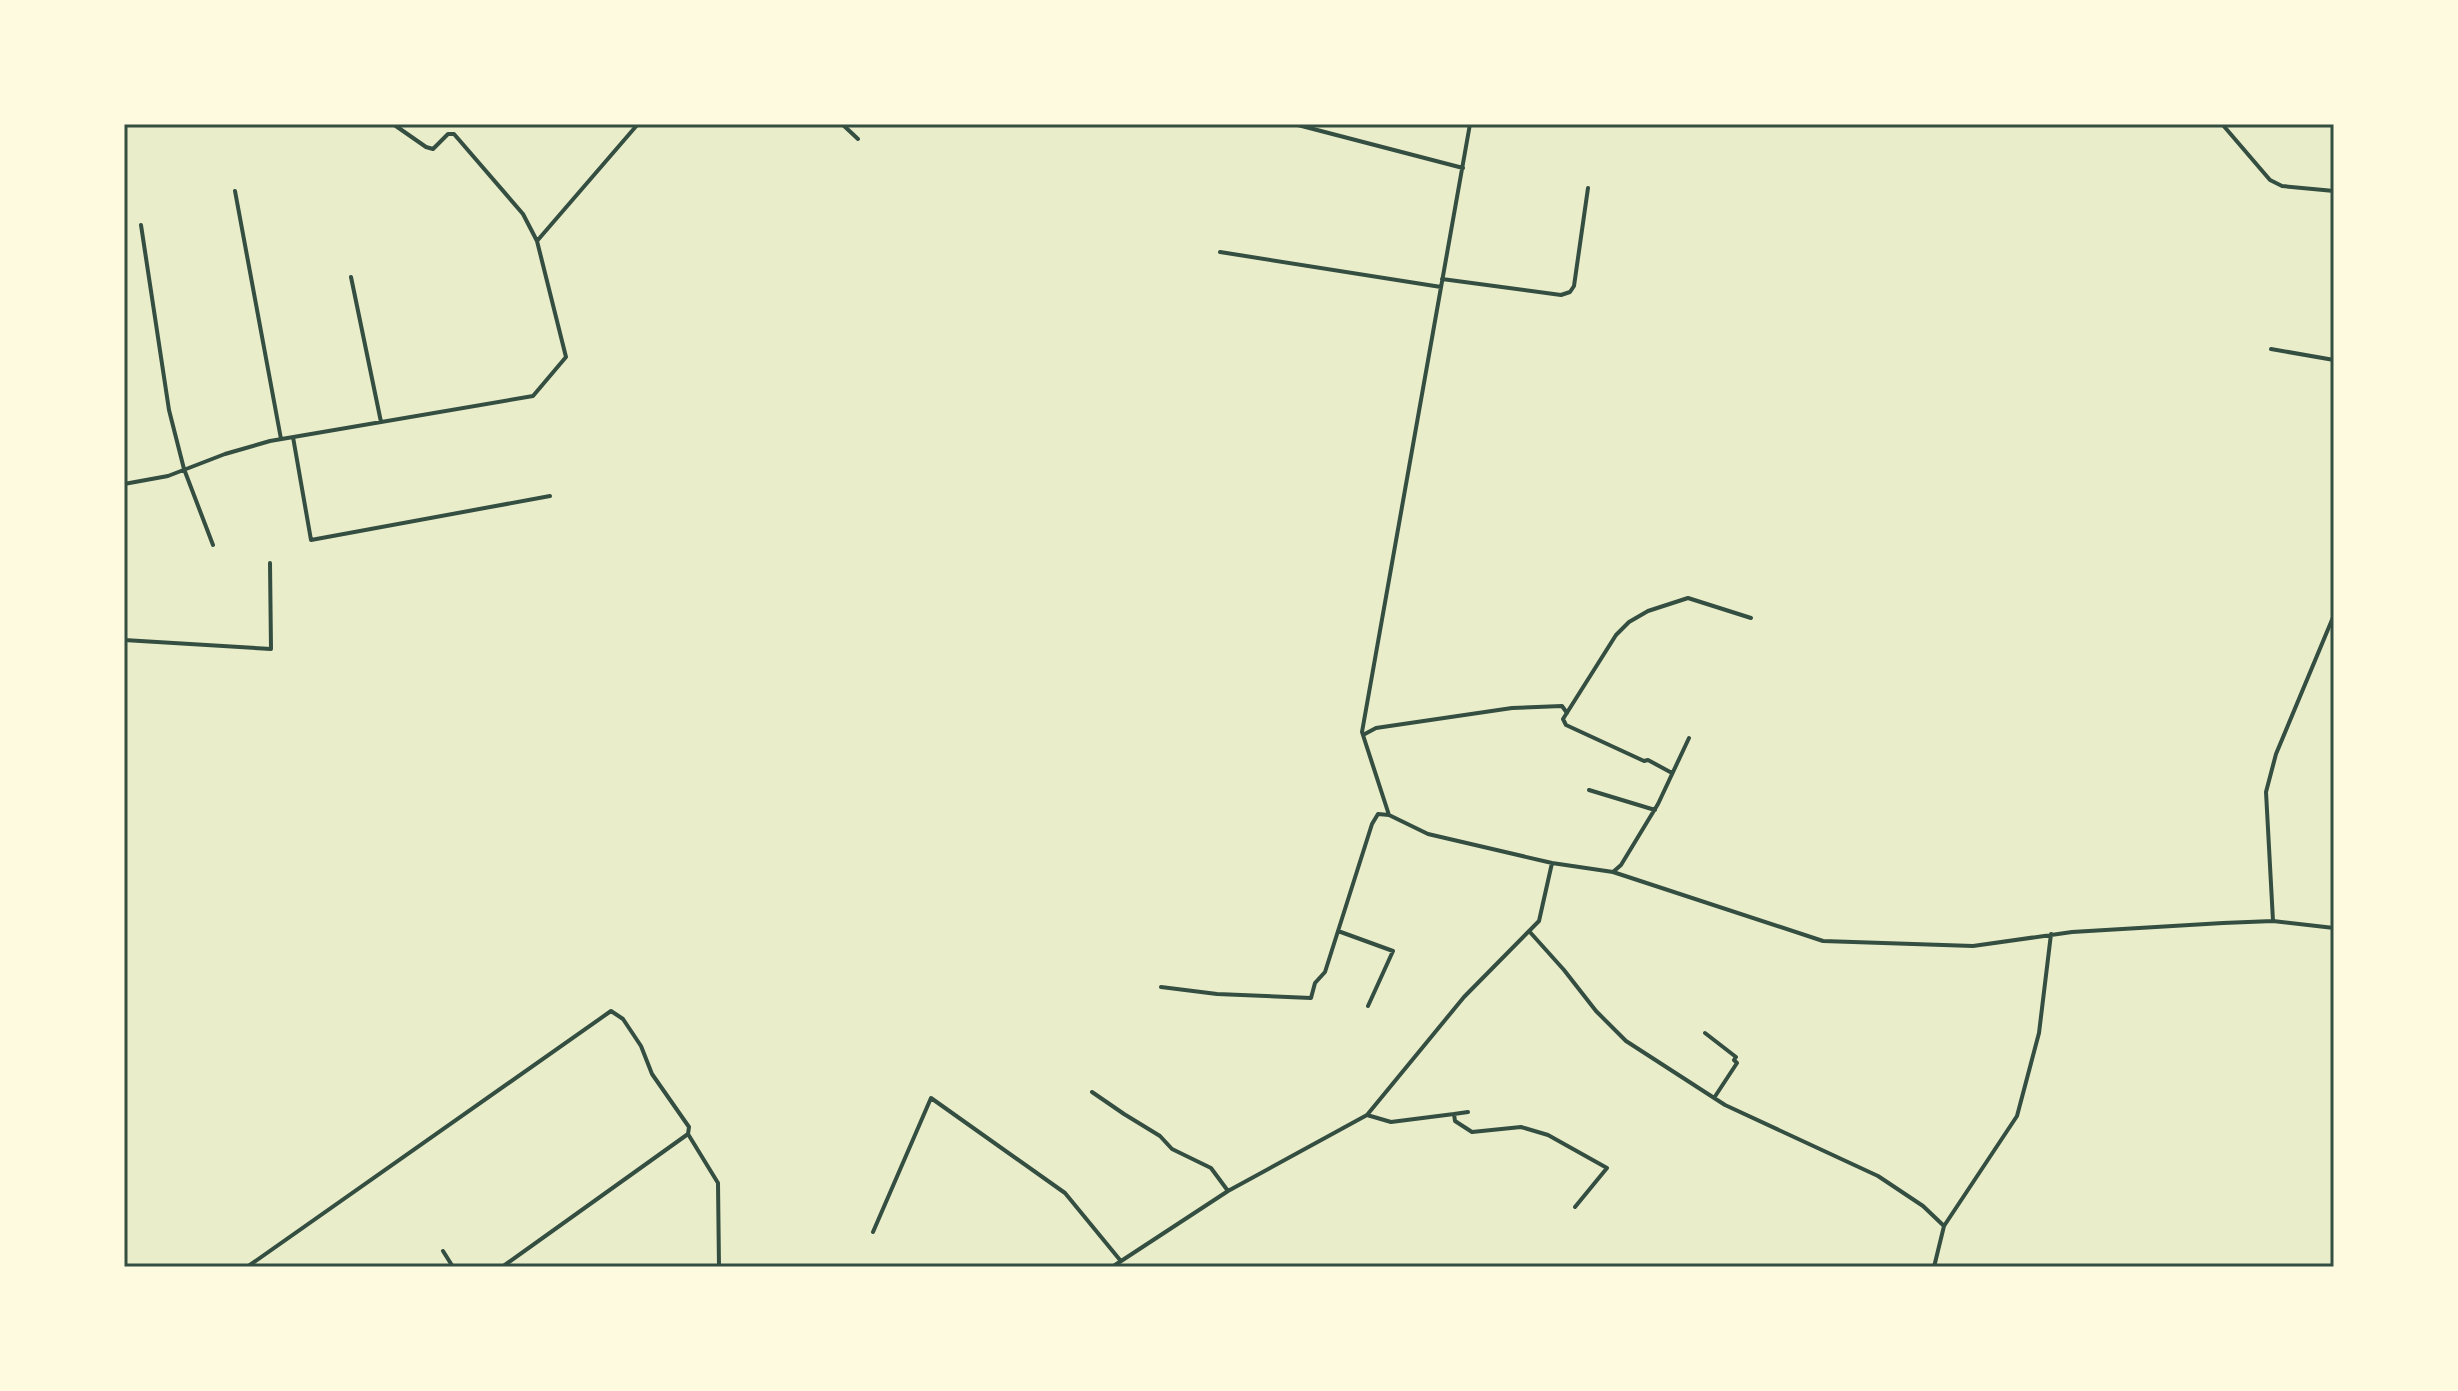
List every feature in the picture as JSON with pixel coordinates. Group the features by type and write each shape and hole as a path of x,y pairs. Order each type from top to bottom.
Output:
{"street":[{"path":"124,484 168,476 225,454 281,439 533,396 566,357 537,241 523,214 459,138 448,134 433,149 393,124"},
{"path":"537,241 638,124"},
{"path":"842,124 858,139"},
{"path":"1294,124 1463,168"},
{"path":"1389,815 1363,735 1470,124"},
{"path":"2222,124 2270,180 2282,186 2334,191"},
{"path":"1442,279 1561,295 1570,292 1574,286 1588,188"},
{"path":"235,191 281,439"},
{"path":"141,225 169,410 184,469 213,545"},
{"path":"1220,252 1441,287"},
{"path":"351,277 381,422"},
{"path":"2271,349 2334,360"},
{"path":"293,437 311,540 550,496"},
{"path":"124,640 271,649 270,563"},
{"path":"1672,773 1566,725 1563,719 1616,635 1629,622 1648,611 1688,598 1751,618"},
{"path":"2273,921 2266,792 2276,754 2334,615"},
{"path":"1363,735 1376,728 1512,708 1562,706 1567,713"},
{"path":"1613,872 1621,865 1655,810 1689,738"},
{"path":"1589,790 1655,810"},
{"path":"1161,987 1217,994 1311,998 1315,983 1325,972 1372,824 1378,814 1389,815 1428,834 1552,863 1613,872 1823,941 1973,946 2051,934 2273,921 2334,928"},
{"path":"1112,1267 1228,1191 1367,1115 1464,997 1539,921 1552,863"},
{"path":"1338,931 1393,951 1368,1006"},
{"path":"1529,931 1596,1011 1626,1041 1714,1098 1878,1176 1923,1206 1944,1226"},
{"path":"1934,1267 1944,1226 2017,1116 2039,1033 2051,934"},
{"path":"247,1267 611,1011 623,1019 641,1046 652,1074 689,1127 688,1134 718,1183 719,1267"},
{"path":"1705,1033 1736,1057 1734,1060 1737,1063 1714,1098"},
{"path":"1092,1092 1160,1136 1172,1149 1211,1168 1228,1191"},
{"path":"873,1232 931,1098 1065,1193 1120,1260"},
{"path":"1367,1115 1391,1122 1468,1112"},
{"path":"1454,1114 1455,1121 1472,1132 1521,1127 1548,1135 1604,1165 1607,1168 1575,1207"},
{"path":"502,1267 688,1134"},
{"path":"443,1251 453,1267"}]}
